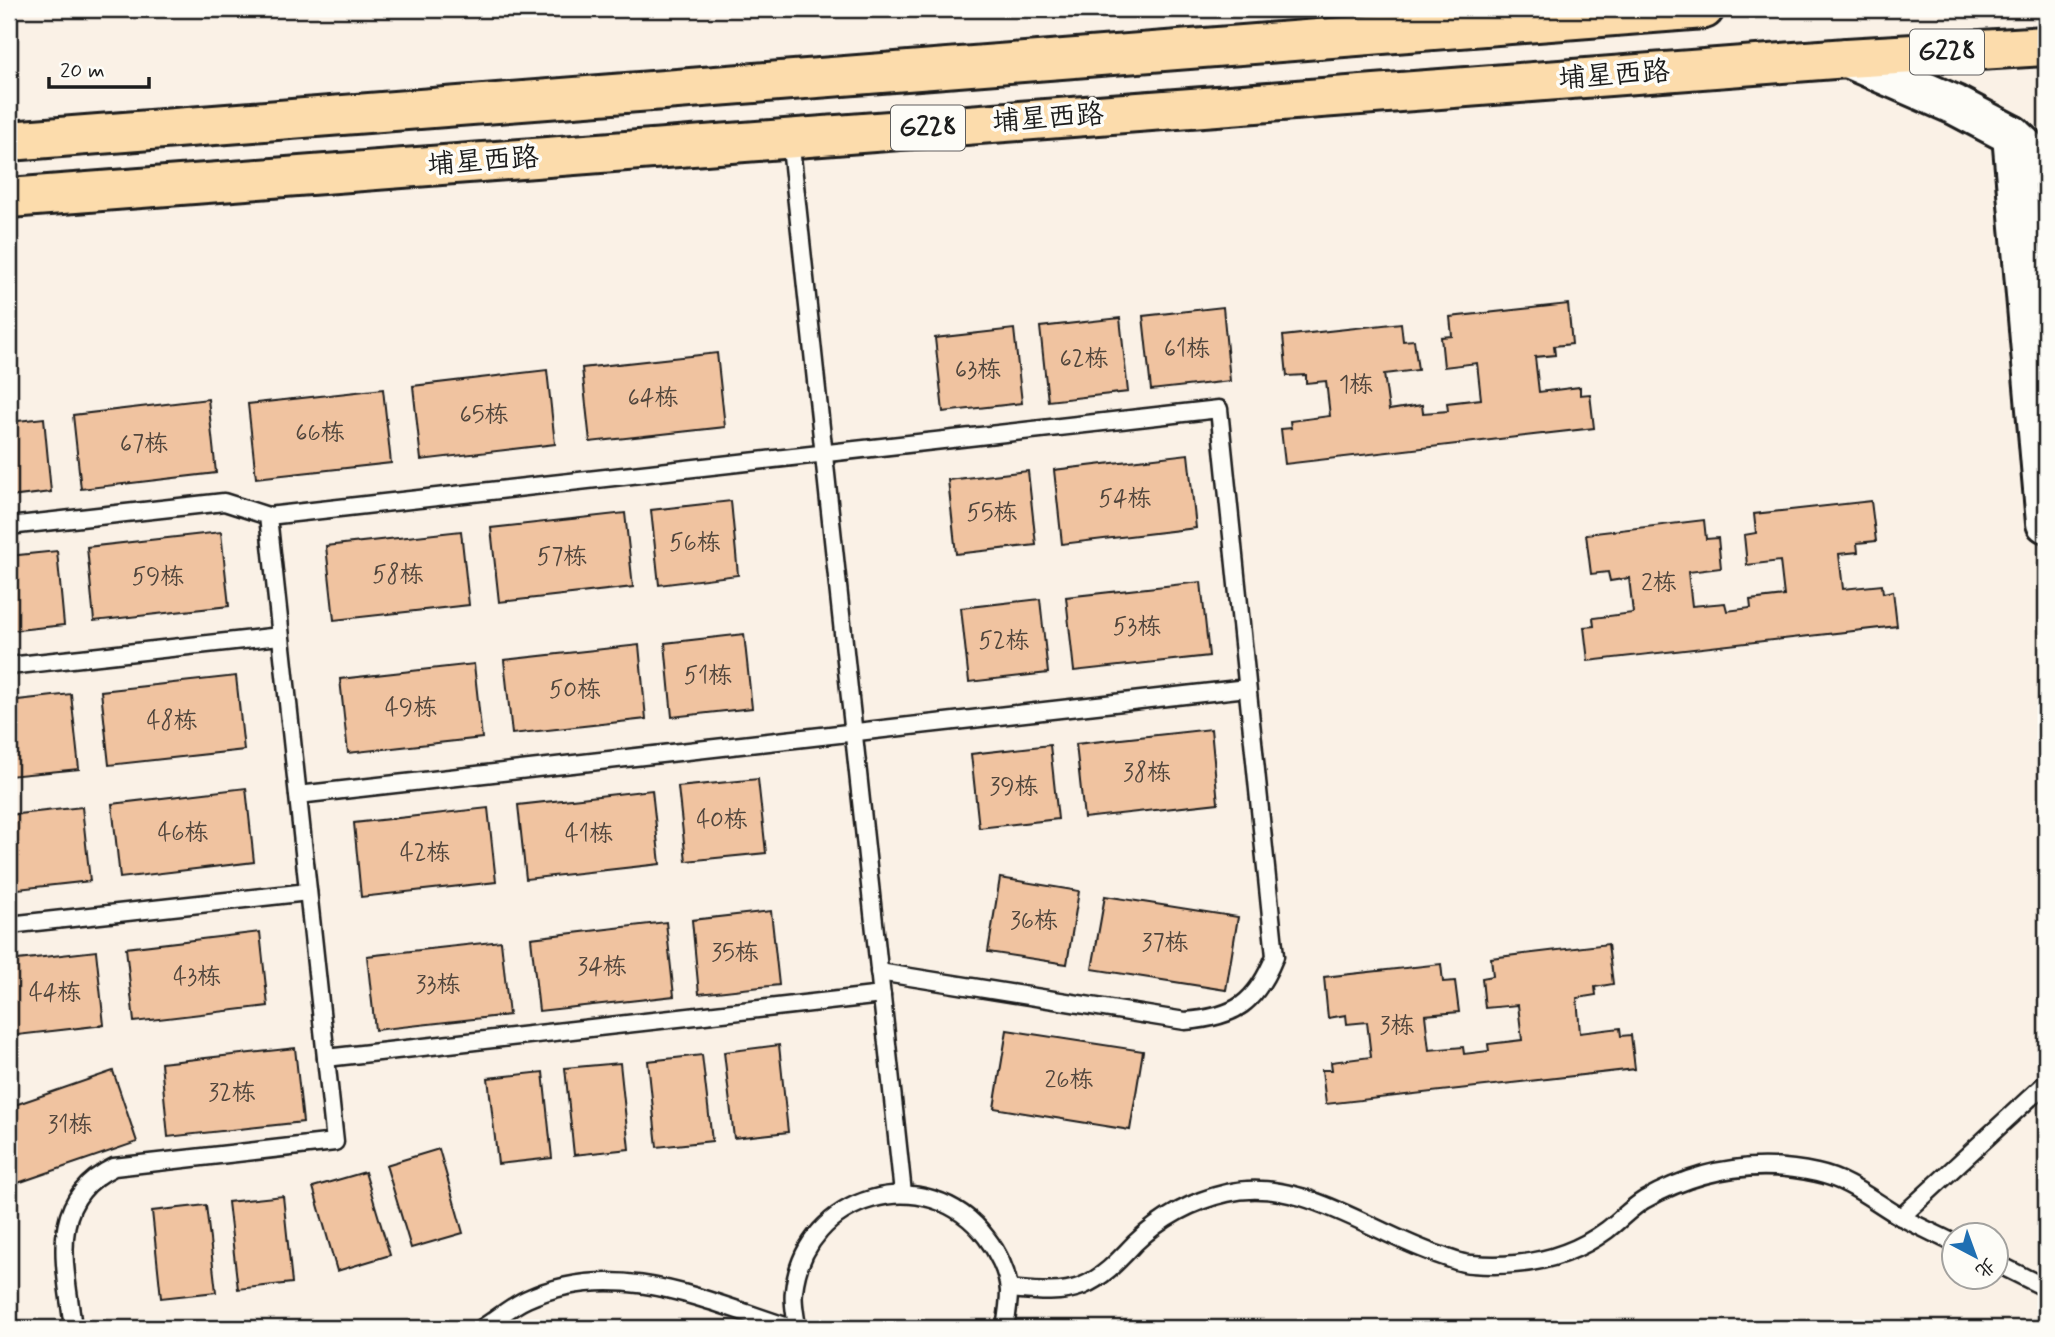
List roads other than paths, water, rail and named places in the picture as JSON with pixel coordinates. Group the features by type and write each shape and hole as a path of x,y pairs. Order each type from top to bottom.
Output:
{"highway":[{"name":"埔星西路","path":"9,141 1704,9"},
{"name":"埔星西路","path":"9,198 1847,58 2046,46"}],"street":[{"path":"1847,58 1955,105 2012,135 2046,167"},
{"path":"2012,135 2046,523"}],"lane":[{"path":"790,138 903,1193"},
{"path":"9,526 224,502 268,516 1219,409 1275,956 1264,984 1243,1006 1215,1019 1185,1021 879,972"},
{"path":"73,1328 63,1239 71,1208 89,1182 114,1167 335,1142 268,516"},
{"path":"9,666 281,636"},
{"path":"298,795 1247,688"},
{"path":"9,925 308,892"},
{"path":"326,1058 882,996"},
{"path":"1901,1217 2046,1083"},
{"path":"1009,1289 1046,1293 1082,1286 1112,1268 1137,1241 1179,1209 1229,1192 1282,1192 1332,1208 1423,1250 1469,1264 1517,1266 1563,1254 1605,1231 1652,1196 1683,1180 1727,1168 1774,1166 1820,1173 1863,1191 1901,1217 1940,1235"},
{"path":"797,1328 794,1291 797,1278 805,1252 829,1220 863,1200 903,1193 941,1200 974,1221 998,1252 1009,1289 1005,1328"},
{"path":"2010,1270 2046,1288"},
{"path":"482,1328 526,1299 578,1283 632,1281 684,1294 791,1328"}]}
